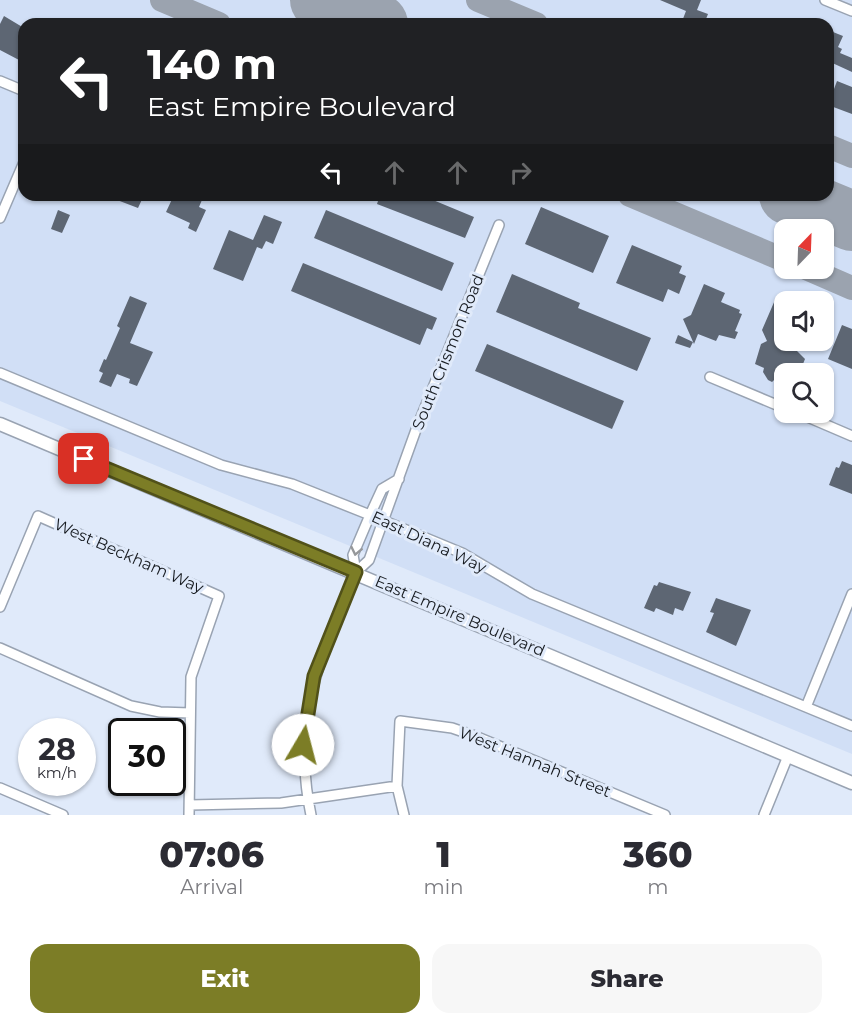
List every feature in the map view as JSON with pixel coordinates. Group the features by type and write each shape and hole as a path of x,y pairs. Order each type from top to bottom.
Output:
{"street":[{"path":"825,0 852,11"},
{"path":"0,81 18,88"},
{"path":"0,218 18,176"},
{"name":"South Crismon Road","path":"356,572 369,560 420,418 499,225"},
{"name":"East Diana Way","path":"0,373 221,465 292,484 462,553 532,594 852,726"},
{"path":"710,377 774,404"},
{"path":"822,423 852,436"},
{"name":"East Empire Boulevard","path":"0,424 356,572 852,783"},
{"name":"South Crismon Road","path":"356,572 353,555 382,489 399,479"},
{"name":"West Beckham Way","path":"0,607 38,516 219,596 199,650 192,677 190,713"},
{"path":"311,815 303,745 313,684 322,652 356,572"},
{"path":"806,707 852,594"},
{"path":"0,648 131,706 160,712 190,713 189,810 308,799 397,786 404,815"},
{"name":"West Hannah Street","path":"397,786 400,721 452,728 475,736 665,815"},
{"path":"764,815 788,756"},
{"path":"0,788 63,815"}],"shaded area":[{"path":"0,0 852,0 852,754 0,401"}],"building":[{"path":"660,0 701,0 697,10 708,14 706,18 683,18 686,11"},
{"path":"4,16 18,24 18,59 0,50 0,24"},
{"path":"834,32 843,36 838,47 842,49 840,53 852,58 852,72 834,64"},
{"path":"837,81 852,87 852,114 834,107 834,89"},
{"path":"120,201 141,201 138,208"},
{"path":"171,201 202,201 199,207 206,210 196,232 188,228 190,223 166,212"},
{"path":"378,201 435,201 474,217 465,238 377,204"},
{"path":"541,207 609,236 593,273 525,244"},
{"path":"58,210 70,215 62,233 51,229"},
{"path":"326,210 454,263 442,291 314,238"},
{"path":"264,215 282,222 273,244 266,241 262,249 257,247 243,281 213,269 229,230 253,240"},
{"path":"632,245 682,266 679,273 686,276 679,294 668,289 663,302 616,283"},
{"path":"303,263 437,318 432,330 427,328 420,345 291,291"},
{"path":"512,274 580,303 578,308 651,338 637,371 496,312"},
{"path":"704,284 725,293 721,302 740,310 739,313 742,314 735,331 738,332 735,339 719,335 716,341 698,334 694,344 683,319 691,315"},
{"path":"130,296 147,303 130,343 153,352 137,386 129,383 130,379 117,374 111,387 99,382 103,373 99,371 120,328 117,326"},
{"path":"774,302 774,351 797,351 805,359 803,363 774,363 772,382 763,372 764,368 755,364 761,344 767,341 762,330"},
{"path":"842,325 852,329 852,369 828,359 831,351 834,351 834,344"},
{"path":"678,335 693,342 690,348 675,343"},
{"path":"487,344 624,401 612,429 475,371"},
{"path":"842,461 852,465 852,494 829,485 836,467 839,468"},
{"path":"659,582 691,592 683,611 675,608 673,615 656,608 654,612 644,608 654,585 657,586"},
{"path":"716,598 751,610 736,646 706,632 714,613 710,612"}],"taxiway":[{"path":"162,0 205,18"},
{"path":"478,0 522,18"},
{"path":"834,148 852,156"},
{"path":"644,201 774,256"},
{"path":"831,279 852,288"}],"runway":[{"path":"320,0 364,18"},
{"path":"804,201 852,221"}],"route":[{"path":"84,459 356,572 314,676 303,745"}]}
